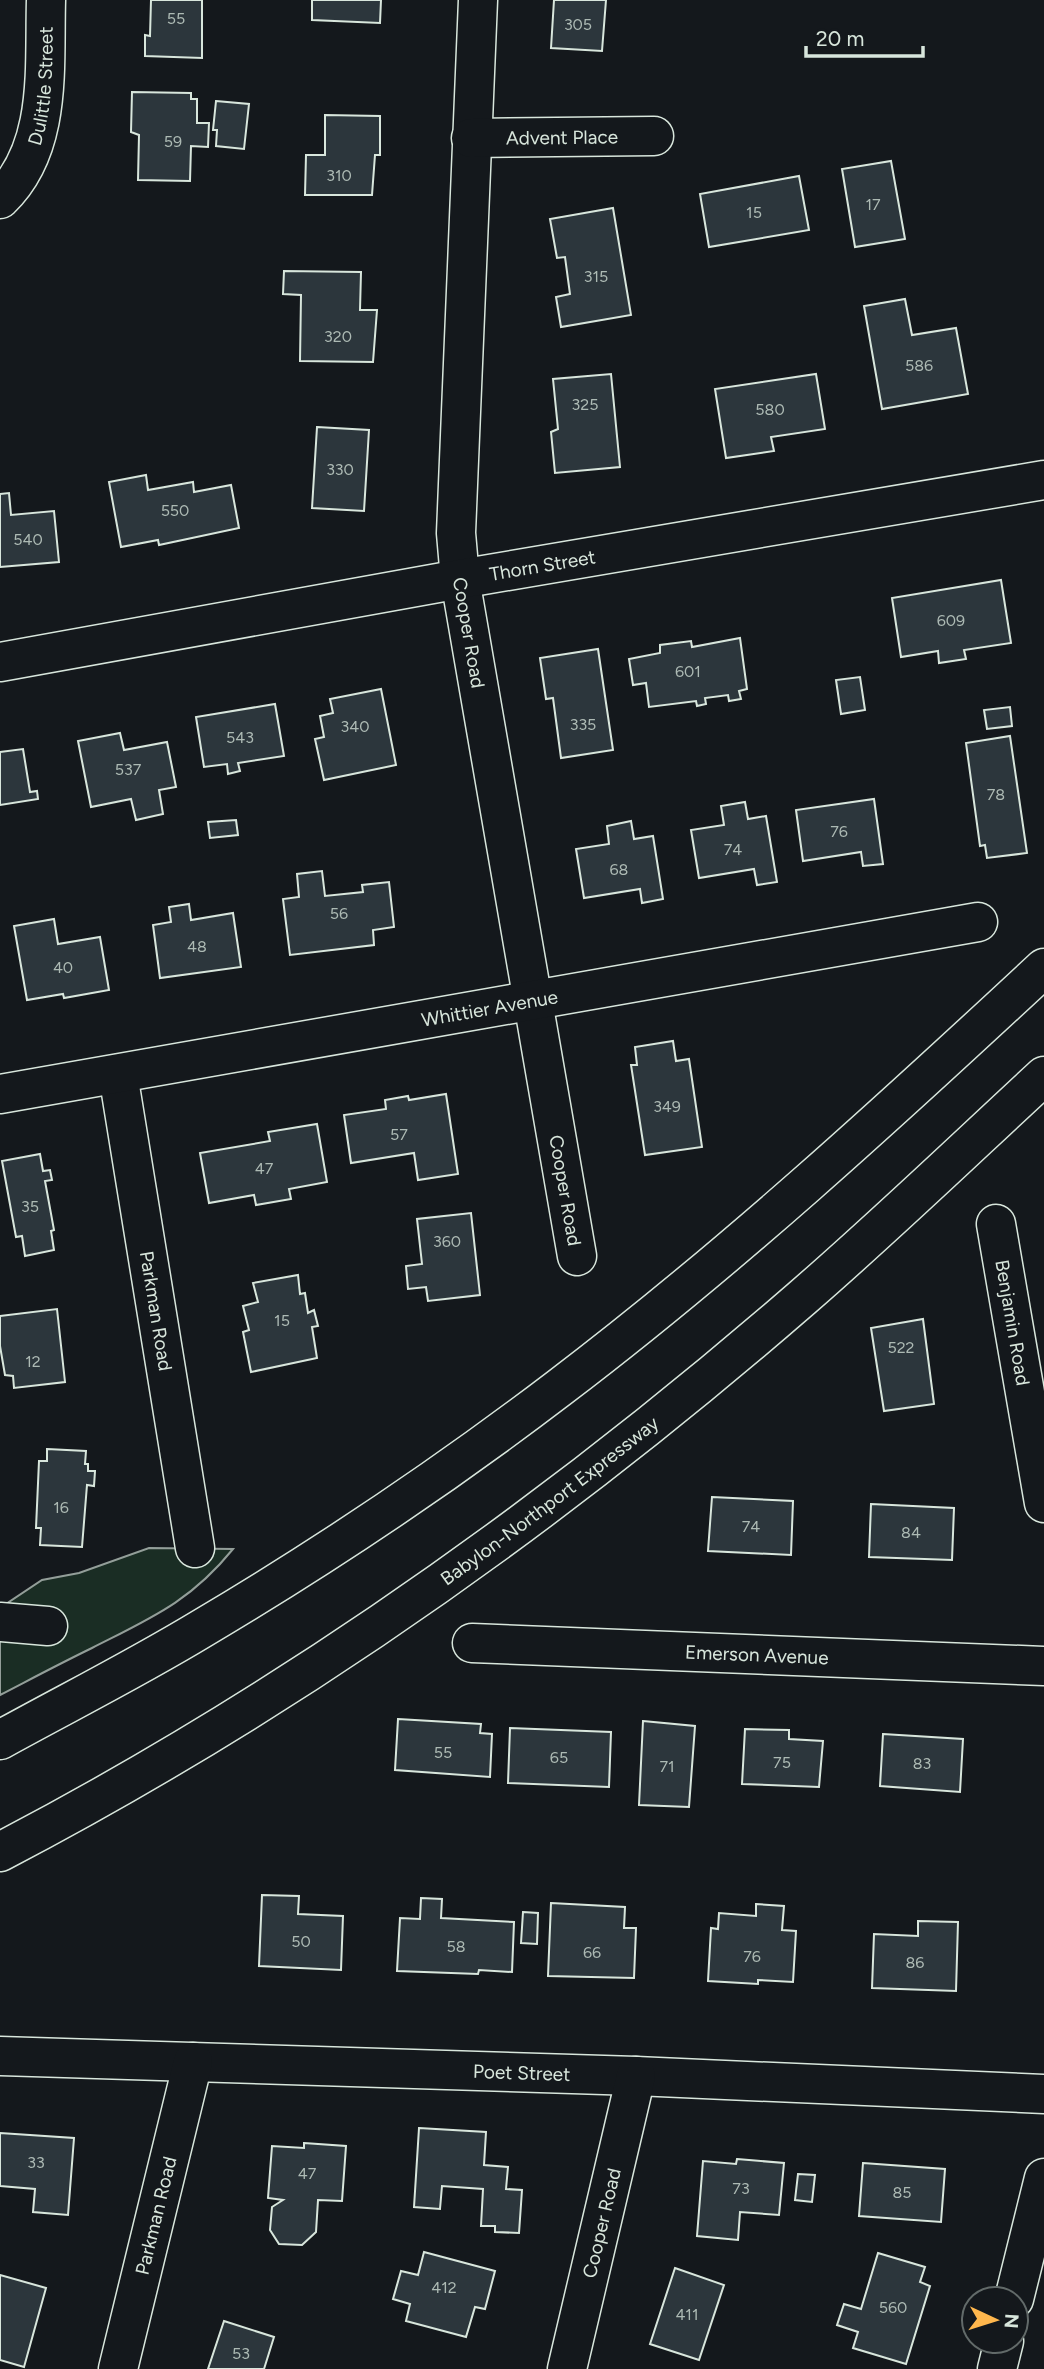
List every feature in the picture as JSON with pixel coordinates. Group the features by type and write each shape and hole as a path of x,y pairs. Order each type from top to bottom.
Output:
{"street":[{"name":"Dulittle Street","path":"0,199 14,185 25,168 39,129 46,0"},
{"name":"Cooper Road","path":"478,0 456,533 460,579 577,1256"},
{"name":"Advent Place","path":"471,138 654,136"},
{"name":"Thorn Street","path":"0,662 460,579 1044,480"},
{"name":"Whittier Avenue","path":"0,1094 978,922"},
{"path":"0,1740 199,1630 292,1572 470,1453 558,1389 646,1320 808,1184 1044,968"},
{"name":"Parkman Road","path":"118,1074 195,1548"},
{"name":"Babylon-Northport Expressway","path":"0,1852 97,1801 285,1688 459,1568 640,1431 801,1299 1044,1076"},
{"name":"Benjamin Road","path":"996,1224 1044,1503"},
{"path":"0,1622 48,1626"},
{"name":"Emerson Avenue","path":"472,1643 1044,1667"},
{"name":"Poet Street","path":"0,2056 636,2076 1044,2094"},
{"name":"Parkman Road","path":"118,2369 193,2062"},
{"name":"Cooper Road","path":"566,2369 636,2076"},
{"path":"1017,2285 1044,2178"}],"green space":[{"path":"149,1548 233,1549 201,1583 168,1607 0,1695 0,1608 42,1580 79,1573"}],"building":[{"path":"151,0 202,0 202,58 145,56 145,35 150,36"},
{"path":"312,0 381,0 380,23 312,20"},
{"path":"554,0 606,0 602,51 551,48"},
{"path":"132,92 191,93 191,99 197,99 197,123 209,123 208,147 191,146 190,181 138,180 139,135 131,132"},
{"path":"216,101 249,104 244,149 216,146 217,130 213,130"},
{"path":"325,115 380,116 380,155 375,155 372,195 305,195 306,155 325,155"},
{"path":"891,161 905,239 855,247 842,169"},
{"path":"799,176 809,230 709,247 700,194"},
{"path":"613,208 631,315 561,327 556,297 570,294 565,257 557,258 550,219"},
{"path":"284,271 361,272 360,310 377,310 373,362 300,361 301,295 283,294"},
{"path":"905,299 912,335 956,328 968,394 882,409 864,306"},
{"path":"611,374 620,467 555,473 551,432 558,429 553,379"},
{"path":"816,374 825,429 771,437 774,451 726,458 715,389"},
{"path":"317,427 369,430 364,511 312,508"},
{"path":"146,475 148,490 193,482 194,492 231,485 239,528 159,545 158,540 121,547 109,482"},
{"path":"9,493 11,515 54,511 59,562 0,567 0,494"},
{"path":"1001,580 1011,643 964,650 966,659 939,663 938,651 901,657 892,598"},
{"path":"740,638 747,689 739,691 741,699 729,701 728,695 705,698 706,704 697,706 696,701 649,707 646,683 633,685 629,659 660,653 660,645 691,641 692,647"},
{"path":"598,649 613,750 561,758 553,698 546,699 540,658"},
{"path":"860,677 865,710 841,714 836,680"},
{"path":"381,689 396,765 324,780 315,739 324,737 320,716 333,713 330,699"},
{"path":"275,704 284,756 238,763 240,771 228,774 227,764 204,767 196,717"},
{"path":"1010,707 1012,726 987,729 984,710"},
{"path":"120,733 124,750 167,742 176,787 159,790 163,814 136,820 131,799 91,807 78,741"},
{"path":"1010,736 1027,853 987,858 985,845 980,846 966,743"},
{"path":"23,749 30,792 37,791 38,799 0,805 0,752"},
{"path":"874,799 883,864 863,866 861,852 803,861 796,810"},
{"path":"745,802 748,819 766,816 777,882 757,885 754,869 699,878 691,830 724,825 721,806"},
{"path":"236,820 238,835 210,838 208,822"},
{"path":"631,821 634,839 653,836 663,899 642,903 640,889 584,898 576,849 609,844 607,826"},
{"path":"322,871 325,896 363,892 362,885 389,882 394,927 373,930 374,945 290,955 283,899 299,897 297,874"},
{"path":"189,904 191,920 233,913 241,967 160,978 153,925 171,922 169,907"},
{"path":"54,919 58,944 100,937 109,990 64,998 63,994 27,1000 14,926"},
{"path":"673,1041 676,1061 689,1059 702,1147 645,1155 631,1065 637,1065 635,1047"},
{"path":"446,1094 458,1174 418,1180 414,1153 351,1163 344,1115 386,1109 385,1100 408,1096 409,1100"},
{"path":"317,1124 327,1182 289,1189 291,1199 256,1205 254,1195 209,1203 200,1153 270,1141 268,1132"},
{"path":"40,1154 43,1171 50,1170 52,1180 45,1181 54,1230 51,1231 54,1250 25,1256 22,1236 16,1237 2,1161"},
{"path":"471,1213 480,1295 428,1301 426,1287 408,1289 406,1266 422,1264 417,1219"},
{"path":"298,1275 300,1294 305,1293 308,1313 314,1310 318,1326 312,1327 317,1358 251,1372 243,1332 249,1330 243,1306 258,1302 253,1283"},
{"path":"57,1309 65,1382 14,1388 13,1376 5,1375 0,1346 0,1316"},
{"path":"923,1319 934,1404 884,1411 871,1328"},
{"path":"47,1449 86,1451 85,1464 88,1464 88,1471 95,1471 94,1486 87,1485 82,1547 40,1545 41,1528 36,1528 39,1461 47,1461"},
{"path":"712,1497 793,1501 791,1555 708,1551"},
{"path":"871,1504 954,1508 952,1560 869,1557"},
{"path":"398,1719 481,1724 480,1733 492,1734 490,1777 395,1770"},
{"path":"643,1721 695,1726 689,1807 639,1805"},
{"path":"510,1728 611,1732 609,1787 508,1783"},
{"path":"745,1729 789,1730 789,1739 823,1741 819,1787 742,1784"},
{"path":"883,1734 963,1739 960,1792 880,1786"},
{"path":"262,1895 299,1896 298,1914 343,1916 341,1970 259,1966"},
{"path":"421,1898 442,1899 441,1918 514,1922 512,1972 479,1970 478,1974 397,1971 400,1918 420,1919"},
{"path":"551,1903 625,1907 624,1928 636,1928 634,1978 548,1976"},
{"path":"756,1904 784,1906 782,1930 796,1931 793,1982 758,1980 758,1984 708,1981 711,1928 718,1929 719,1913 756,1916"},
{"path":"523,1912 538,1913 537,1944 521,1943"},
{"path":"918,1921 958,1922 956,1991 872,1988 874,1934 918,1936"},
{"path":"419,2128 486,2132 484,2165 508,2167 506,2189 522,2190 519,2233 495,2232 495,2226 481,2226 483,2189 442,2186 440,2209 414,2207"},
{"path":"0,2133 74,2138 68,2215 33,2212 35,2189 0,2186"},
{"path":"304,2143 346,2146 342,2201 318,2200 316,2232 302,2245 279,2244 270,2230 272,2207 283,2200 268,2198 272,2146 304,2148"},
{"path":"737,2159 784,2163 779,2215 740,2212 738,2240 697,2236 703,2161 736,2164"},
{"path":"863,2163 945,2169 941,2222 859,2216"},
{"path":"798,2174 815,2175 812,2202 795,2200"},
{"path":"424,2252 495,2271 485,2309 475,2307 466,2337 406,2321 410,2304 393,2299 401,2271 418,2275"},
{"path":"878,2253 925,2267 920,2282 930,2286 906,2364 853,2348 858,2332 837,2325 844,2304 861,2309"},
{"path":"675,2268 724,2285 699,2360 650,2344"},
{"path":"0,2275 46,2288 24,2367 0,2360"},
{"path":"224,2321 274,2337 264,2369 208,2369"}]}
